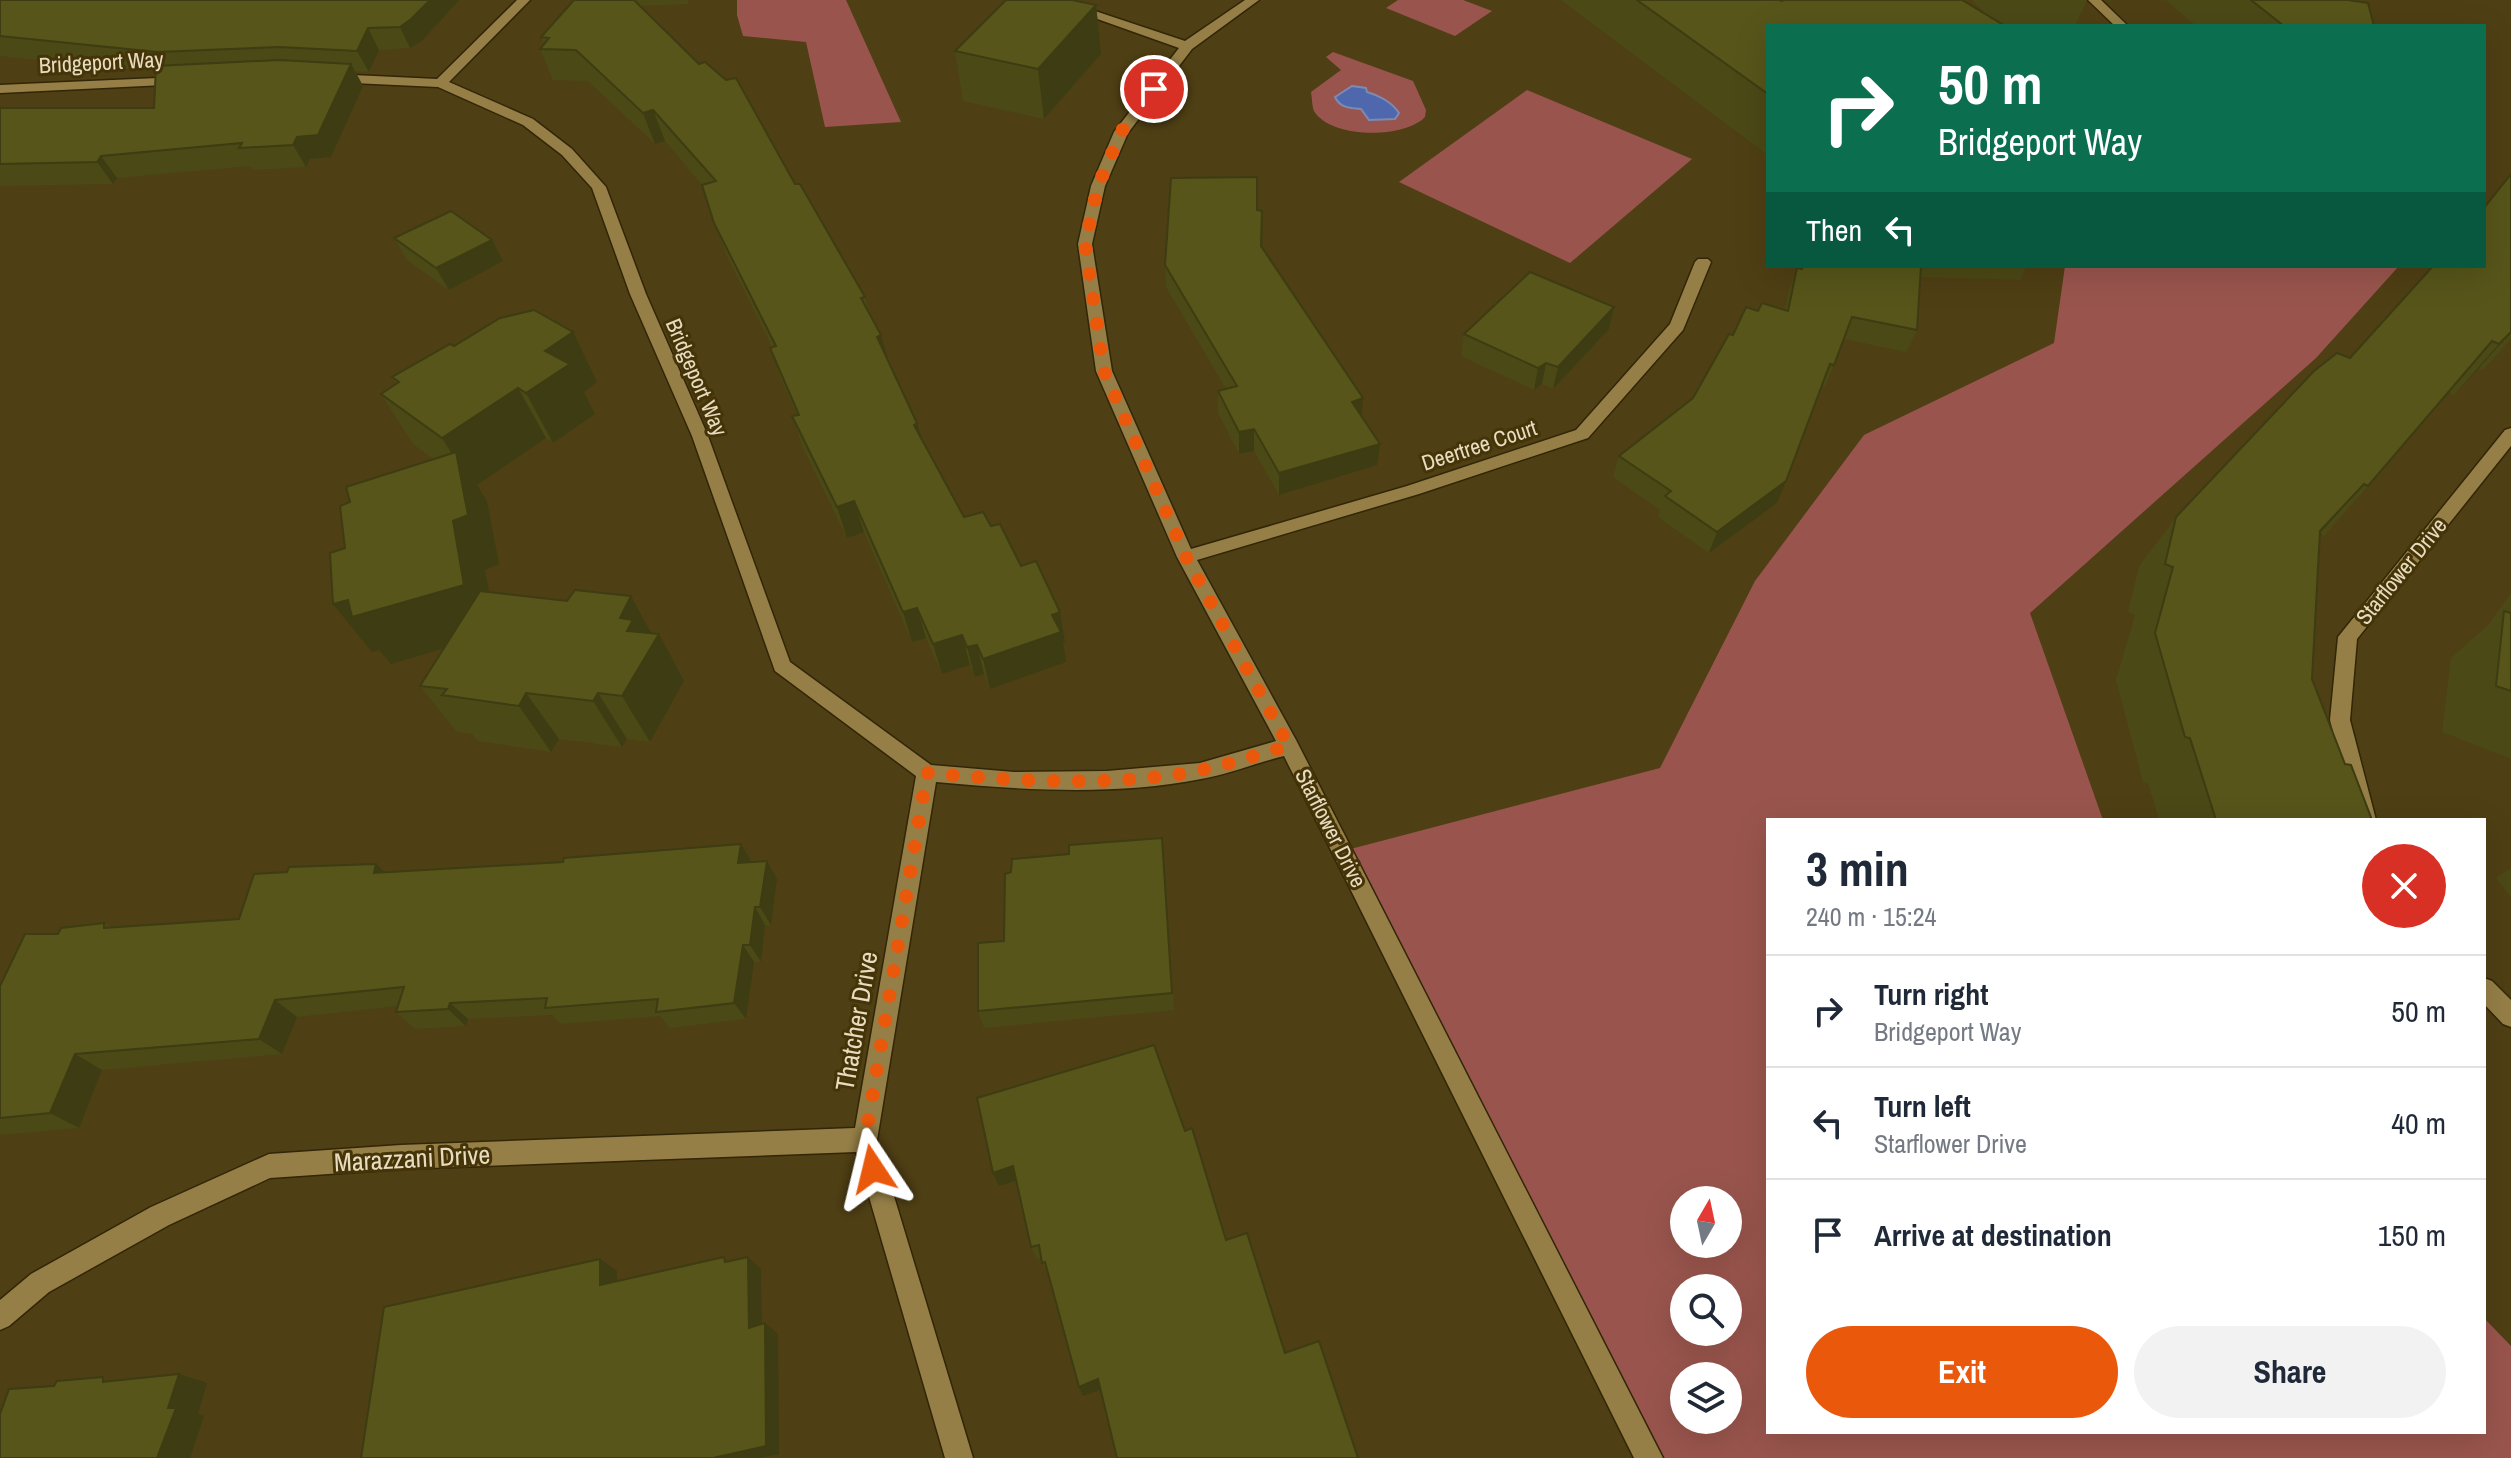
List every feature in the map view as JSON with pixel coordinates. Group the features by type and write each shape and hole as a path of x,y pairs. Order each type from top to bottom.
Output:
{"street":[{"path":"440,83 524,0"},
{"path":"1050,0 1187,46"},
{"name":"Starflower Drive","path":"1253,0 1187,46 1121,132 1098,186 1085,244 1104,371 1186,557 1289,746 1649,1458"},
{"path":"2094,0 2120,24"},
{"name":"Bridgeport Way","path":"307,76 440,83 528,122 567,152 599,187 638,294 700,436 782,666 927,773"},
{"name":"Bridgeport Way","path":"0,89 200,80"},
{"name":"Deertree Court","path":"1186,557 1413,490 1582,434 1677,326 1703,262"},
{"name":"Starflower Drive","path":"2365,818 2340,720 2348,637 2511,434"},
{"path":"927,773 1014,781 1107,780 1200,771 1289,746"},
{"name":"Thatcher Drive","path":"927,773 865,1140 959,1458"},
{"path":"2486,990 2511,1016"},
{"name":"Marazzani Drive","path":"0,1317 40,1283 160,1216 269,1166 401,1157 865,1140"}],"shaded area":[{"path":"737,0 846,0 901,122 825,127 806,42 743,36 737,15"},
{"path":"1398,0 1463,0 1492,11 1455,36 1386,8"},
{"path":"1333,52 1413,81 1426,110 1425,117 1401,129 1368,133 1336,127 1323,120 1314,111 1311,92 1341,70 1326,57"},
{"path":"1527,90 1692,159 1570,263 1399,182"},
{"path":"2065,268 2397,268 2316,358 2030,613 2102,818 1766,818 1766,1434 2486,1434 2486,1320 2511,1346 2511,1458 1649,1458 1343,851 1660,768 1755,581 1864,435 2054,343"}],"water":[{"path":"1352,86 1366,88 1367,92 1389,102 1399,113 1395,119 1369,120 1361,109 1340,103 1335,97"}],"building":[{"path":"0,0 430,0 400,27 368,28 357,51 279,47 157,52 0,36"},
{"path":"574,0 634,0 699,64 705,62 726,80 736,78 795,184 800,184 865,297 861,298 881,335 877,337 917,423 914,425 964,517 983,512 991,526 1000,524 1021,566 1036,561 1060,612 1052,615 1061,632 983,659 977,645 967,647 962,635 933,644 917,608 903,612 854,501 837,507 792,416 799,415 770,348 776,346 714,223 702,185 716,181 653,110 643,113 576,50 540,49 549,38 541,37"},
{"path":"1006,0 1072,0 1096,5 1038,69 955,51"},
{"path":"1637,0 1962,0 2002,24 1766,24 1766,93"},
{"path":"2251,0 2348,0 2368,3 2373,24 2281,24"},
{"path":"279,60 351,64 318,135 297,137 293,145 239,148 242,143 101,156 97,162 0,164 0,108 154,108 156,66"},
{"path":"2511,174 2511,332 2499,344 2492,341 2368,486 2364,484 2320,531 2312,679 2345,764 2351,765 2371,818 2215,818 2190,738 2185,737 2155,633 2173,567 2165,564 2176,517 2314,371 2337,353 2350,358 2431,268 2486,268 2486,205"},
{"path":"1257,177 1257,210 1262,211 1261,246 1363,398 1352,402 1380,444 1279,473 1254,429 1239,432 1218,391 1237,386 1165,265 1171,178"},
{"path":"451,211 492,240 436,268 394,238"},
{"path":"1797,268 1921,268 1917,330 1852,317 1834,365 1830,364 1786,481 1717,532 1665,496 1671,491 1619,456 1693,398 1729,334 1733,335 1746,307 1758,311 1762,303 1788,311"},
{"path":"1530,272 1614,307 1558,367 1546,363 1538,368 1464,334"},
{"path":"534,310 573,332 545,351 570,364 526,393 518,388 442,438 381,394 399,382 392,377 450,344 454,346 500,318"},
{"path":"456,452 468,515 453,521 464,585 352,617 348,600 333,604 330,553 345,548 340,506 350,502 346,487"},
{"path":"575,590 631,596 620,618 633,620 627,631 659,634 622,696 598,693 593,701 526,693 519,706 442,695 447,689 420,686 480,591 567,601"},
{"path":"2504,611 2511,613 2511,691 2496,686"},
{"path":"1162,838 1172,993 978,1011 978,943 1004,941 1005,874 1011,872 1012,859 1069,854 1069,845"},
{"path":"741,844 738,863 767,861 760,907 755,907 750,945 743,945 734,1003 656,1012 658,999 545,1008 547,998 450,1003 448,1009 396,1012 404,987 275,1000 259,1039 75,1054 50,1113 0,1118 0,986 25,934 58,934 61,928 104,923 104,928 239,919 254,874 287,872 289,867 376,864 374,873 563,862 564,858"},
{"path":"1154,1045 1185,1131 1192,1128 1226,1240 1247,1233 1285,1353 1319,1341 1358,1458 1117,1458 1098,1379 1079,1387 1045,1262 1042,1263 1039,1245 1031,1247 1013,1166 993,1173 977,1098"},
{"path":"724,1257 725,1262 748,1257 749,1328 765,1323 766,1446 713,1458 361,1458 384,1307 600,1259 600,1285"},
{"path":"179,1374 168,1408 176,1408 157,1458 0,1458 0,1414 9,1389 54,1386 57,1381 103,1377 103,1382"}],"route":[{"path":"873,1169 865,1140 927,773 1014,781 1107,780 1200,771 1289,746 1186,557 1104,371 1085,244 1098,186 1121,132 1154,89"}]}
